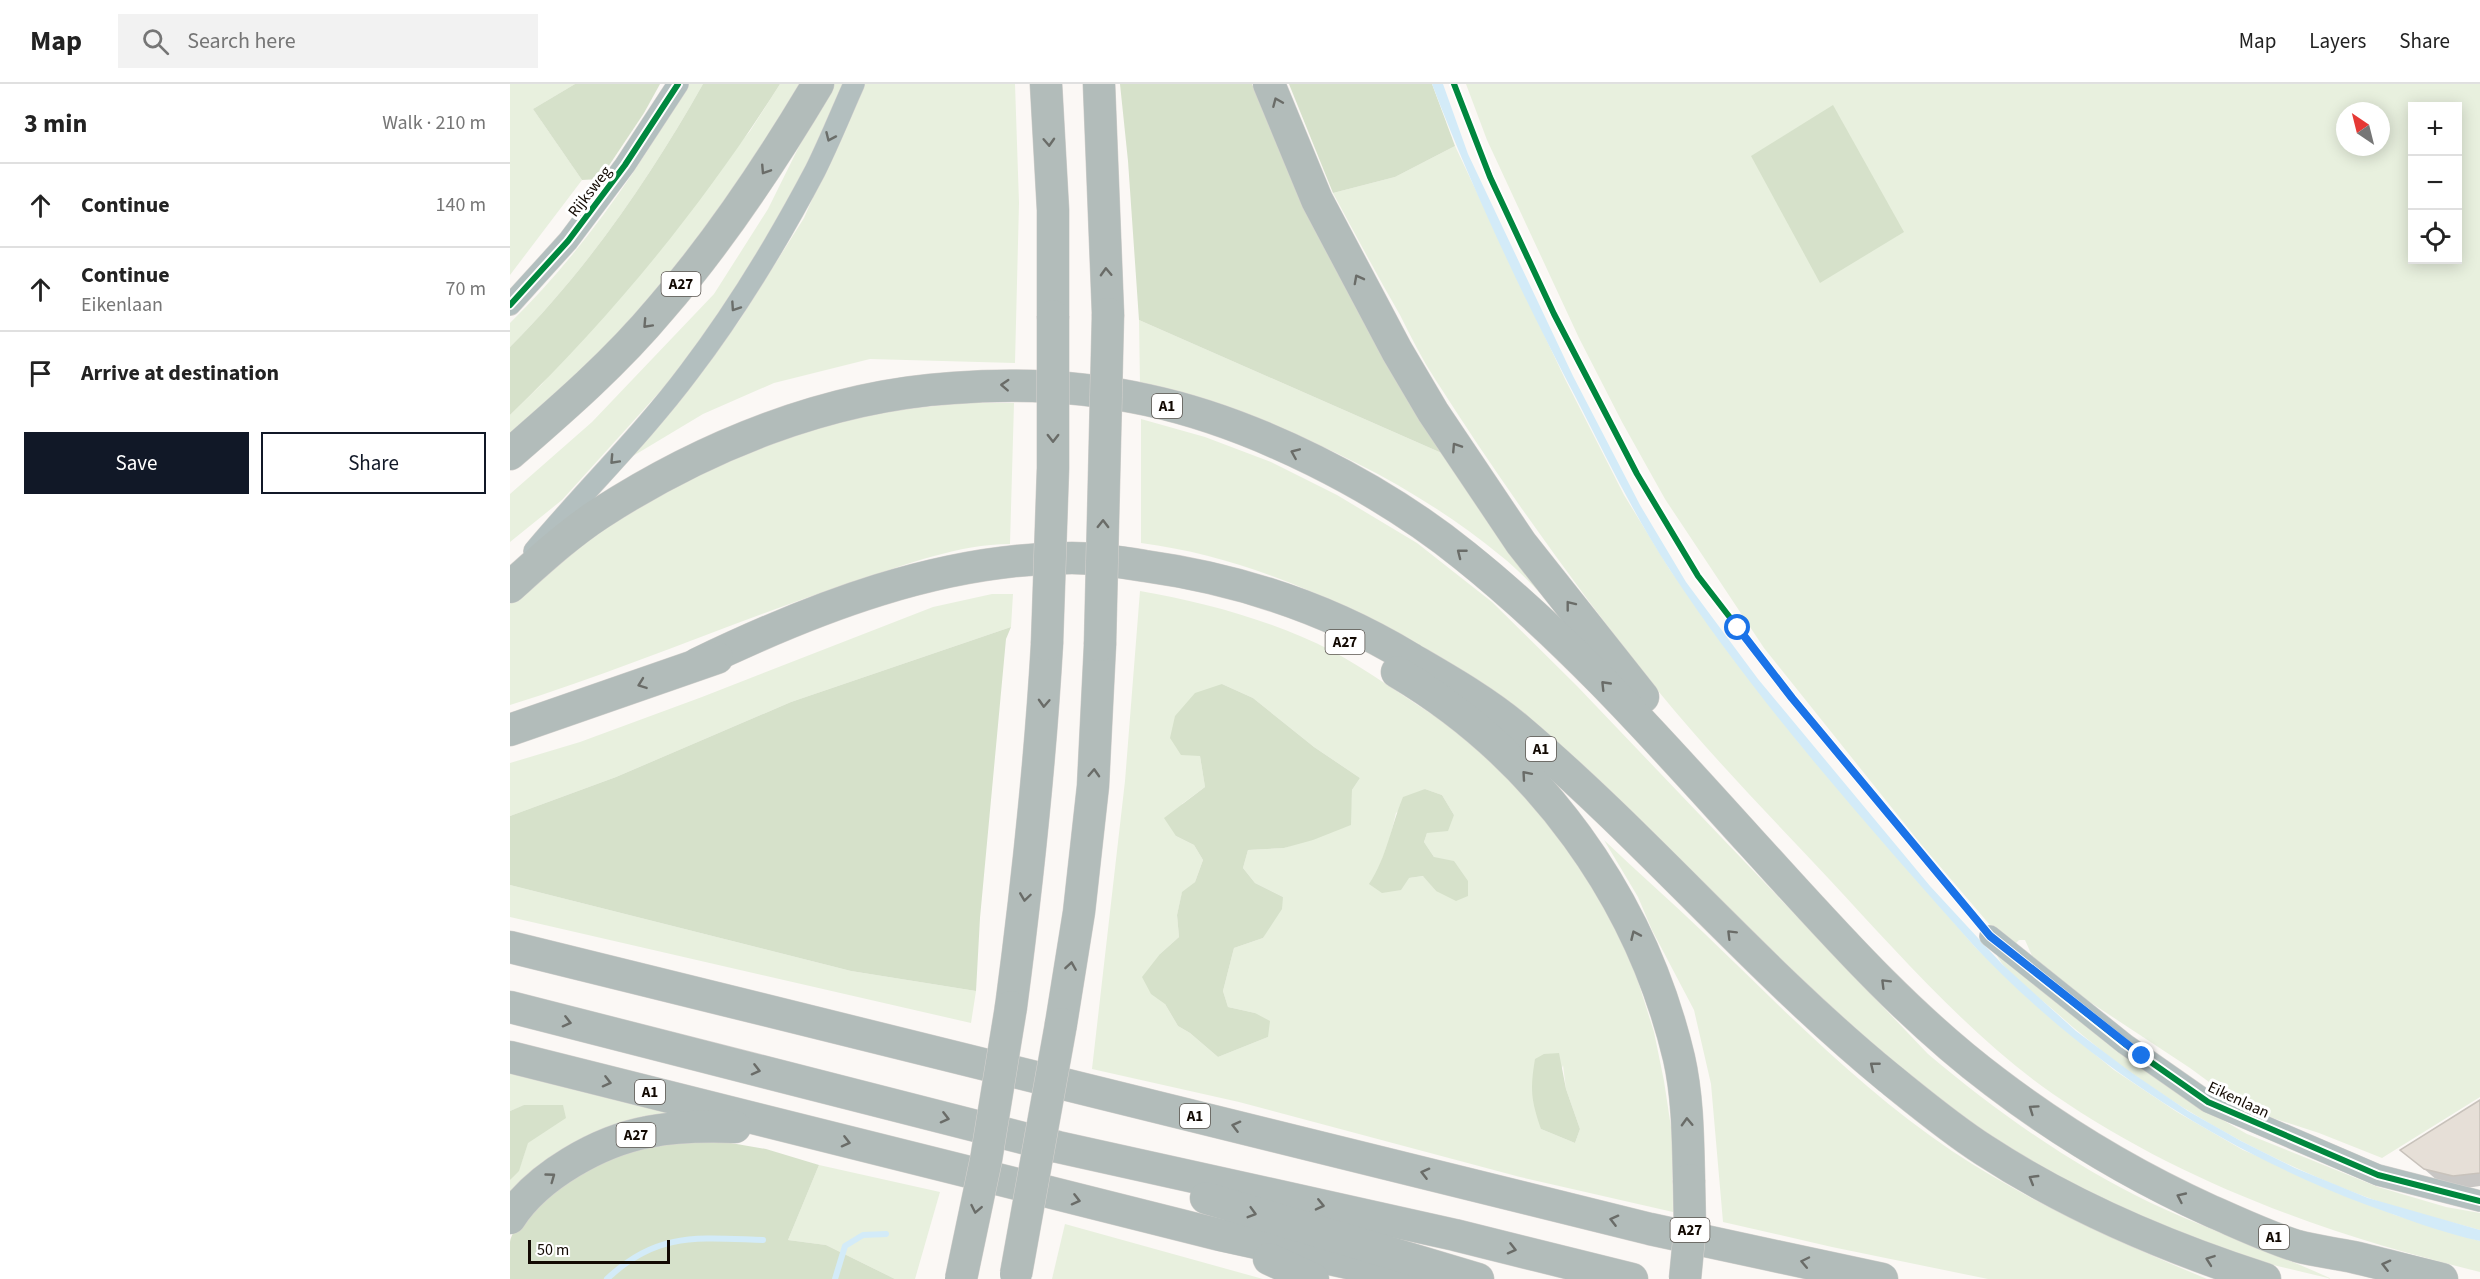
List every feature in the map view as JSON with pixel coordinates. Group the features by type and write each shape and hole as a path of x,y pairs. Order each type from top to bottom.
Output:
{"highway":[{"name":"A27","path":"510,454 567,405 661,309 742,205 818,84"},
{"path":"962,1279 986,1160 1011,1007 1027,882 1043,715 1053,468 1053,210 1046,84"},
{"path":"1016,1277 1062,1024 1079,912 1093,786 1100,645 1108,314 1099,84"},
{"name":"A1","path":"1269,84 1317,200 1396,351 1432,412 1521,543 1658,715 1731,820"},
{"name":"A1","path":"510,587 595,517 667,474 737,440 789,421 871,400 917,391 994,385 1078,390 1146,400 1217,421 1312,460 1356,482 1415,518 1466,556 1604,682 1830,928 1939,1034 1994,1081 2075,1138 2117,1165 2173,1194 2297,1246 2442,1279"},
{"name":"A1","path":"510,730 579,708 697,664 790,621 947,572 1033,560 1075,558 1162,568 1216,579 1330,615 1386,643 1514,725 1592,796 1800,1002 1923,1106 1982,1149 2083,1208 2153,1240 2265,1279"},
{"name":"A27","path":"697,664 763,645 842,615 959,580 1014,573 1076,570 1140,574 1205,586 1286,614 1348,643 1409,679 1476,728 1514,762 1586,847 1613,890 1634,931 1668,1018 1679,1060 1687,1110 1690,1228 1685,1279"},
{"name":"A1","path":"510,947 1650,1229 1882,1279"},
{"path":"510,1007 1058,1147 1444,1233 1632,1279"},
{"name":"A1","path":"510,1057 1220,1235 1421,1279"},
{"name":"A27","path":"510,1218 538,1186 566,1166 608,1145 646,1132 693,1126 790,1128"},
{"path":"1058,1147 1236,1209 1478,1279"},
{"name":"A1","path":"1220,1235 1312,1279"}],"street":[{"name":"Rijksweg","path":"510,304 567,241 626,165 678,84"},
{"path":"510,580 576,501 641,431 689,372 732,311 771,252 816,170 854,84"},
{"name":"Eikenlaan","path":"1990,936 2126,1044 2208,1102 2378,1175 2480,1201"}],"green space":[{"path":"510,84 575,84 533,109 582,180 510,275"},
{"path":"575,84 660,84 644,113 600,179 582,180 533,109"},
{"path":"687,84 703,84 639,188 591,255 510,347 510,323 561,268 607,210 649,148"},
{"path":"703,84 780,84 720,173 655,258 585,339 510,415 510,347 565,287 616,222 661,154"},
{"path":"780,84 808,84 703,245 510,446 510,415 542,384 750,131"},
{"path":"830,84 843,84 816,146 778,222 693,355 562,500 510,542 510,494 592,422 714,294 768,209"},
{"path":"862,84 1015,84 1019,203 1015,363 870,359 774,383 703,414 623,462 680,401 739,321 804,218"},
{"path":"1120,84 1252,84 1300,200 1348,290 1453,458 1139,320"},
{"path":"1289,84 1432,84 1455,146 1395,177 1333,193"},
{"path":"1466,84 2480,84 2480,1097 2382,1158 2319,1133 2257,1113 2239,1104 2190,1068 2058,981 2033,958 2025,940 2019,940 2014,945 2001,938 1920,843 1764,648 1665,499 1579,338 1487,140"},
{"path":"1833,105 1904,232 1820,283 1751,156"},
{"path":"1455,146 1565,379 1624,495 1670,570 1799,743 1975,947 2048,1016 2114,1070 2177,1112 2243,1150 2395,1215 2480,1241 2480,1272 2313,1223 2205,1180 2102,1126 2053,1094 1993,1047 1936,993 1721,764 1659,692 1600,616 1488,459 1426,364 1333,193 1395,177"},
{"path":"1139,320 1453,458 1568,624 1528,580 1501,556 1434,507 1399,486 1326,448 1250,416 1194,397 1140,385"},
{"path":"962,403 1014,403 1010,544 952,551 913,562 510,705 510,604 567,554 642,503 752,447 854,418"},
{"path":"1141,419 1205,437 1271,462 1337,495 1417,543 1492,602 1577,686 1928,1054 1954,1075 2035,1136 2121,1188 2174,1213 2332,1279 2223,1253 2052,1181 1899,1075 1423,649 1357,613 1287,582 1215,558 1141,543"},
{"path":"1140,591 1214,607 1310,640 1345,658 1433,715 1442,715 1526,787 1620,924 1654,1032 1664,1081 1672,1134 1673,1212 1520,1177 1239,1102 1092,1069 1125,781","holes":["1222,684 1253,698 1314,747 1360,778 1352,790 1350,825 1284,848 1248,850 1243,868 1255,883 1283,897 1263,938 1234,948 1223,991 1228,1007 1255,1013 1268,1037 1218,1057 1190,1033 1178,1026 1165,1004 1160,954 1179,937 1177,915 1182,893 1195,882 1203,860 1194,845 1176,836 1182,804 1205,787 1200,756","1425,789 1442,795 1454,815 1427,833 1424,842 1434,857 1436,891 1424,876 1409,878 1377,872 1389,842 1396,813","1563,1065 1566,1089 1580,1129 1575,1143 1541,1129"]},
{"path":"992,594 1013,594 1011,627 791,702 616,777 510,816 510,763 580,742 933,607"},
{"path":"1011,627 1006,639 980,918 976,991 851,971 510,885 510,816 616,777 791,702"},
{"path":"1222,684 1253,698 1314,747 1360,778 1352,790 1351,825 1313,840 1284,848 1248,850 1243,868 1255,883 1283,897 1282,909 1263,938 1234,948 1223,991 1228,1007 1255,1013 1270,1021 1268,1037 1218,1057 1190,1033 1178,1026 1165,1004 1151,994 1142,977 1160,954 1179,937 1177,915 1182,892 1195,882 1203,860 1194,845 1176,836 1164,818 1205,787 1200,756 1181,755 1170,738 1175,716 1195,693"},
{"path":"1425,789 1442,795 1454,815 1448,831 1427,833 1424,842 1434,857 1454,861 1468,881 1468,896 1456,901 1436,891 1423,876 1409,878 1401,890 1382,893 1369,884 1385,852 1403,797"},
{"path":"1604,840 1823,1047 1918,1127 1982,1170 2045,1205 2207,1279 1988,1279 1723,1222 1711,1084 1694,1010 1652,930 1638,897"},
{"path":"510,885 851,971 976,991 971,1023 510,917"},
{"path":"1990,942 2188,1100 2247,1134 2378,1187 2446,1207 2480,1213 2480,1230 2366,1197 2283,1162 2203,1120 2165,1096 2092,1043 2010,972"},
{"path":"1559,1053 1566,1089 1580,1129 1575,1143 1541,1129 1533,1102 1532,1079 1535,1059 1544,1054"},
{"path":"510,1071 690,1116 510,1202 510,1180 521,1163 526,1135 525,1105 510,1111"},
{"path":"524,1105 563,1105 566,1118 528,1143 519,1171 510,1180 510,1111"},
{"path":"702,1138 766,1149 819,1165 788,1240 826,1245 895,1279 510,1279 510,1242 516,1229 542,1201 580,1175 616,1156 656,1145"},
{"path":"819,1165 940,1192 915,1279 895,1279 826,1245 788,1240"},
{"path":"1065,1224 1263,1279 1052,1279"}],"water":[{"path":"1432,84 1443,84 1468,154 1573,376 1640,505 1686,582 1758,679 1930,886 2002,964 2076,1031 2188,1111 2295,1168 2368,1198 2480,1230 2480,1241 2409,1220 2312,1183 2207,1129 2156,1098 2061,1028 1975,947 1777,717 1704,620 1670,570 1632,507 1556,360 1464,164"}],"building":[{"path":"2480,1100 2480,1173 2453,1176 2424,1169 2400,1150"}],"waterway":[{"path":"835,1279 845,1246 863,1235 886,1234"},
{"path":"607,1279 625,1263 661,1245 719,1238 763,1240"}],"cycle path":[{"path":"510,305 568,241 625,165 678,84"},
{"path":"1454,84 1490,177 1554,314 1637,474 1698,576 1792,698 1990,936 2125,1044 2208,1102 2378,1175 2480,1201"}],"route":[{"path":"1738,628 1792,698 1990,936 2142,1056"}]}
